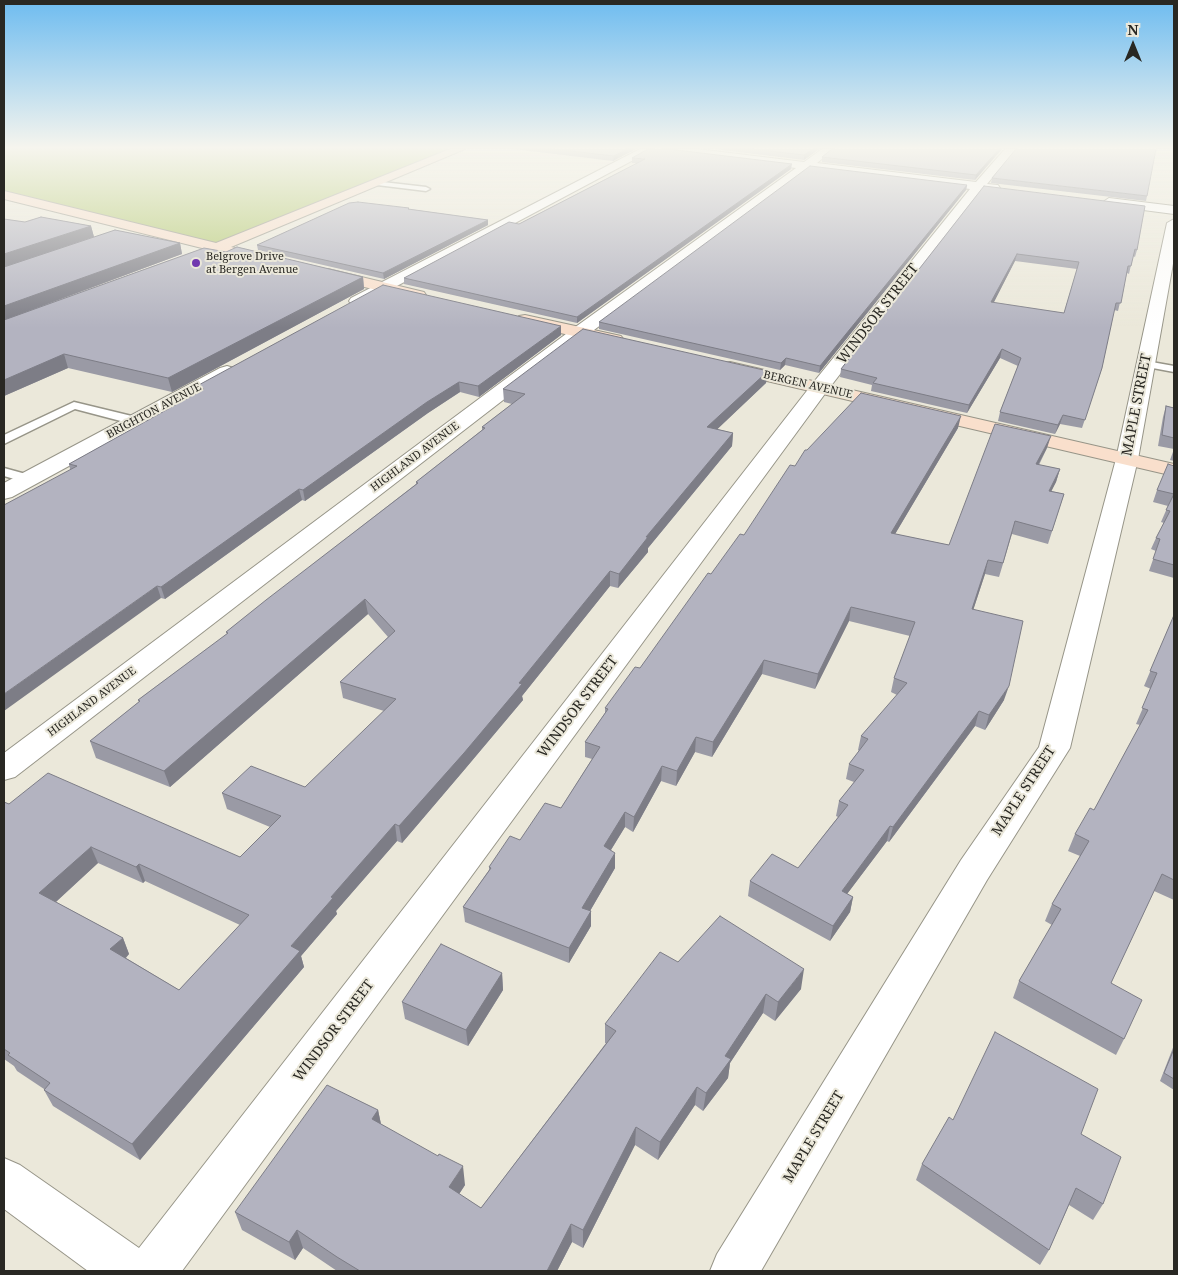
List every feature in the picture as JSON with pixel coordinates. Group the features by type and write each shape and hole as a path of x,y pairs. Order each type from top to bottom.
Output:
{"street":[{"path":"58,208 281,263"},
{"path":"198,255 314,208"},
{"path":"341,310 534,208"},
{"name":"HIGHLAND AVENUE","path":"4,769 580,332 748,208"},
{"name":"WINDSOR STREET","path":"152,1271 820,387 960,208"},
{"name":"MAPLE STREET","path":"734,1271 974,870 1054,748 1126,459 1160,366 1174,222"},
{"path":"110,237 137,228"},
{"path":"309,270 430,298"},
{"path":"505,315 628,343"},
{"name":"BERGEN AVENUE","path":"714,363 1174,470"},
{"name":"BRIGHTON AVENUE","path":"4,492 238,366"},
{"path":"4,1181 129,1271"}],"lane":[{"path":"4,440 74,405 136,421"},
{"path":"4,472 28,479"}],"green space":[{"path":"49,208 315,208 213,251"}],"building":[{"path":"337,208 408,208 488,220 383,273 257,245"},
{"path":"549,208 729,208 577,317 404,278 509,222 519,224"},
{"path":"753,208 948,208 820,366 786,358 781,363 599,322"},
{"path":"966,208 1145,208 1137,250 1135,249 1131,266 1128,266 1121,303 1116,303 1102,368 1085,420 1063,415 1058,425 1000,412 1021,358 1002,349 969,405 873,383 877,378 841,369","holes":["1017,254 1079,262 1064,313 991,302"]},
{"path":"41,217 91,226 4,254 4,219 25,222"},
{"path":"115,230 180,243 4,306 4,267"},
{"path":"237,247 363,277 168,378 64,354 4,380 4,320 204,248 226,252"},
{"path":"383,285 561,326 478,386 459,382 427,402 303,490 299,489 161,587 157,586 4,694 4,505 77,466 69,464 204,389 195,387"},
{"path":"583,329 768,371 707,427 733,433 646,537 648,537 619,574 610,571 519,683 522,684 464,753 399,826 395,824 331,897 333,898 291,946 300,951 132,1144 44,1090 50,1083 8,1055 10,1053 4,1049 4,802 9,804 48,773 240,857 281,816 222,793 251,766 305,787 396,699 340,682 395,631 365,599 164,771 90,741 140,701 138,700 228,633 226,632 266,600 418,483 416,482 525,394 503,389","holes":["91,847 136,867 139,864 249,915 179,990 110,949 123,938 39,893"]},
{"path":"861,393 961,416 891,533 949,545 995,424 1051,436 1036,464 1060,469 1049,491 1064,494 1052,531 1015,521 1003,563 988,560 972,609 1023,621 1009,686 989,715 979,711 893,827 890,826 842,891 853,897 833,926 750,881 772,854 798,868 848,805 839,801 864,770 849,764 868,739 861,736 907,683 894,678 915,622 851,607 818,674 764,660 713,742 696,737 677,771 662,766 634,817 625,812 604,846 615,853 582,908 591,911 569,948 463,907 491,868 489,867 510,836 520,840 545,803 561,808 600,747 585,742 608,709 605,708 635,667 640,668 708,573 711,574 740,534 744,535 790,465 795,466 805,450"},
{"path":"1166,406 1174,408 1174,438 1162,435"},
{"path":"1168,464 1174,466 1174,494 1157,490"},
{"path":"1174,494 1174,565 1153,559 1160,539 1156,538 1170,511 1166,510"},
{"path":"1174,615 1174,880 1162,874 1111,983 1142,1000 1124,1039 1019,981 1061,909 1052,904 1089,841 1075,834 1090,808 1094,810 1148,710 1142,708 1157,673 1150,671"},
{"path":"720,916 804,969 778,1002 766,994 725,1056 731,1059 706,1093 697,1087 660,1142 636,1127 583,1230 571,1224 547,1271 360,1271 297,1230 289,1242 235,1212 327,1085 378,1110 372,1119 438,1156 439,1154 463,1166 449,1187 481,1208 616,1031 605,1024 660,952 678,962"},
{"path":"441,944 502,973 466,1030 402,1002"},
{"path":"995,1032 1098,1089 1081,1134 1121,1157 1103,1204 1076,1188 1049,1250 922,1164 949,1117 953,1120"},
{"path":"1174,1049 1174,1079 1164,1073"}],"place":[{"name":"Belgrove Drive at Bergen Avenue","path":"196,263"}]}
